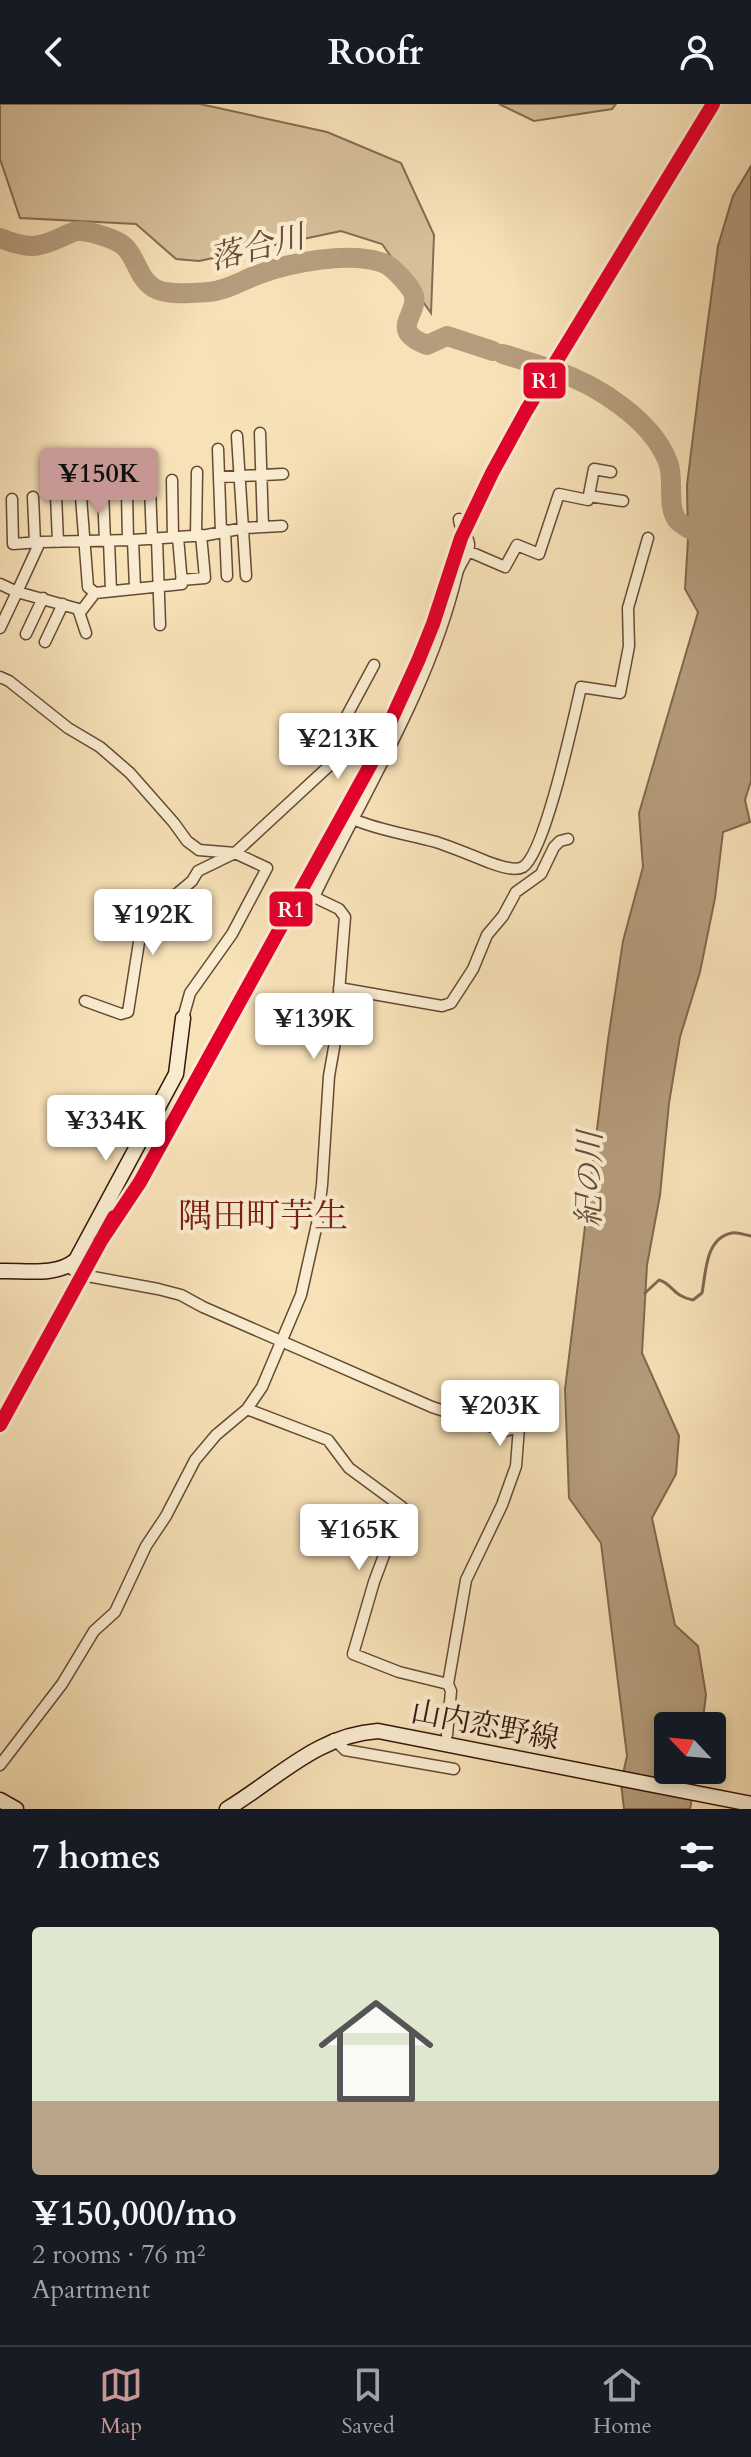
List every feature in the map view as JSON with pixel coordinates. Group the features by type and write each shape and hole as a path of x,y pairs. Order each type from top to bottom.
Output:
{"main road":[{"path":"0,1271 58,1270 76,1260 176,1074 183,1018"},
{"name":"山内恋野線","path":"227,1809 334,1739 355,1732 378,1731 751,1804"},
{"path":"0,1800 16,1809"}],"street":[{"path":"260,433 263,527"},
{"path":"237,436 246,576"},
{"path":"218,449 227,576"},
{"path":"468,551 505,567 517,545 539,554 559,494 588,500 594,469 611,472"},
{"path":"181,580 205,578 199,536 197,472"},
{"path":"220,477 283,474"},
{"path":"0,584 17,592 82,610 95,593 182,584 175,537 172,480"},
{"path":"150,487 160,625"},
{"path":"103,492 111,591"},
{"path":"127,492 135,588"},
{"path":"56,495 58,542"},
{"path":"589,496 623,501"},
{"path":"0,628 37,542 33,497"},
{"path":"81,497 88,587 95,593"},
{"path":"12,499 13,544 199,536 244,528 282,526"},
{"path":"0,1765 62,1684 94,1631 115,1612 146,1546 166,1516 195,1460 216,1435 247,1409 262,1387 301,1295 317,1224 322,1185 345,917 339,909 314,897 431,660 458,568 468,551 469,544 462,528"},
{"path":"353,819 370,827 436,842 496,865 523,868 541,835 581,687 620,693 629,646 628,608 648,538"},
{"path":"26,634 43,598"},
{"path":"45,642 63,604"},
{"path":"78,609 86,633"},
{"path":"85,1001 121,1014 128,1012 142,923 192,881 198,871 235,853 343,753 339,730 374,665"},
{"path":"0,677 68,728 100,747 130,773 187,841 199,850 235,853 267,868 232,934 190,993 183,1018"},
{"path":"339,988 442,1006 451,1003 473,969 487,935 503,916 516,892 541,874 554,847 568,839"},
{"path":"68,1267 82,1275 181,1295 432,1407 505,1431 519,1427 516,1466 502,1505 466,1580 448,1684 451,1691 447,1735"},
{"path":"247,1409 328,1440 349,1468 402,1507 374,1582 353,1654 399,1672 448,1684"},
{"path":"334,1739 345,1750 442,1761 454,1769"}],"shaded area":[{"path":"0,104 200,104 327,132 401,163 434,235 431,313 382,244 341,231 199,261 176,259 136,224 20,218 0,159"},
{"path":"499,104 616,104 612,109 534,121"},
{"path":"751,166 751,781 745,800 750,822 723,832 715,898 700,972 680,1037 669,1103 660,1195 647,1265 642,1353 679,1436 676,1474 652,1518 675,1625 698,1646 706,1695 704,1712 654,1712 654,1784 694,1784 690,1809 624,1809 621,1783 627,1756 601,1543 569,1498 565,1389 608,1040 623,941 643,867 639,813 698,612 685,589 687,485 718,246 733,196"}],"waterway":[{"name":"落合川","path":"0,238 32,246 77,231 104,236 123,245 143,277 154,288 173,293 215,291 303,262 336,258 367,259 393,269 413,293 414,303 407,328 415,339 427,345 447,336 493,351"},
{"name":"落合川","path":"503,354 545,367"},
{"name":"落合川","path":"556,371 605,395 650,432 668,462 674,515 685,526 710,540"},
{"path":"645,1293 659,1280 681,1296 693,1300 702,1293 708,1257 716,1242 732,1233 751,1236"}],"transit line":[{"name":"R1","path":"100,1242 140,1182 372,762 418,661 461,538 492,473 526,411 713,104"},
{"name":"R1","path":"0,1425 114,1217"}],"district":[{"name":"隅田町芋生","path":"263,1215"}],"water label":[{"name":"紀の川","path":"589,1179"}]}
